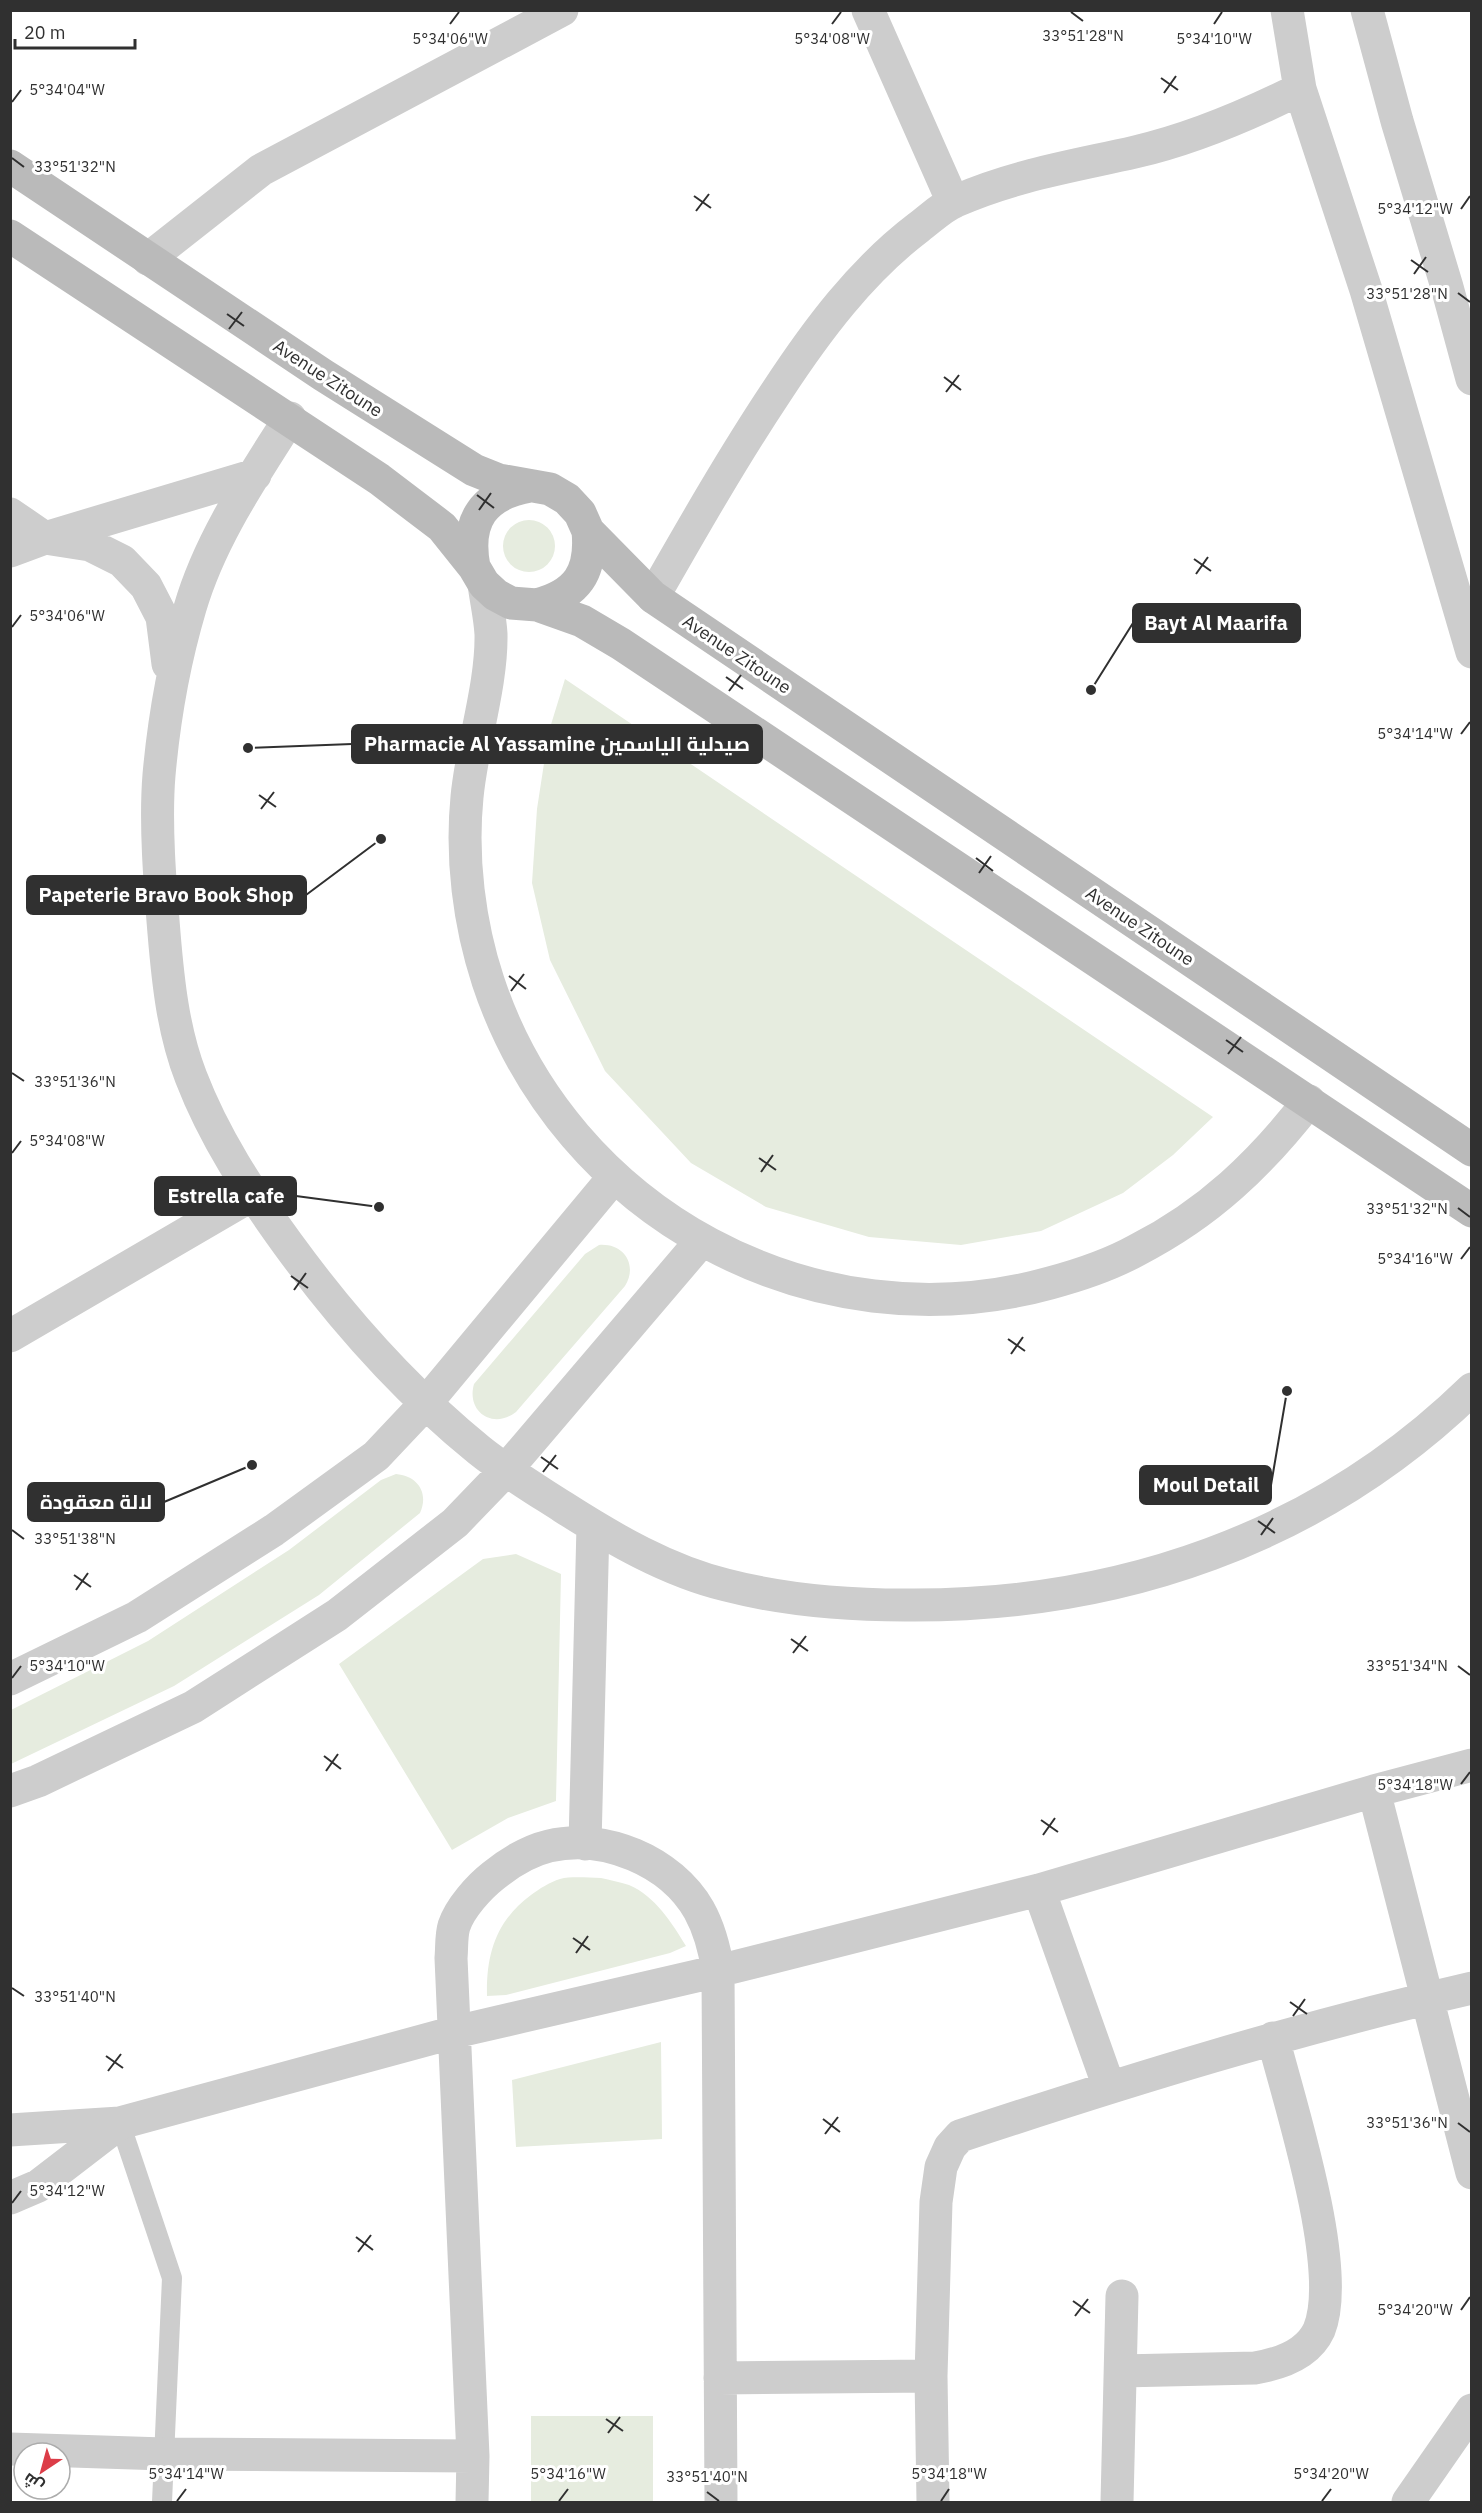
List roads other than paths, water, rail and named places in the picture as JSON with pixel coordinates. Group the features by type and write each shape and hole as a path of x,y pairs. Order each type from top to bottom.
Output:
{"main road":[{"name":"Avenue Zitoune","path":"10,166 378,411 474,470 500,480 550,489 567,499 580,513 588,531 653,597 1472,1149"},
{"path":"10,236 290,418 379,479 442,527 479,575 504,599 532,605 582,621 621,644 1472,1211"},
{"path":"479,575 470,548 473,529 481,512 494,498 511,489 530,486"},
{"path":"532,605 557,600 573,588 585,572 590,552 588,531"}],"street":[{"path":"148,259 261,170 562,10"},
{"path":"868,10 953,202"},
{"path":"1287,10 1300,89 1366,290 1472,652"},
{"path":"1367,10 1472,379"},
{"path":"653,597 739,450 797,360 832,312 874,266 906,237 953,202 1051,169 1137,152 1202,131 1246,116 1300,89"},
{"path":"290,418 216,542 190,604 169,694 158,780 160,888 169,994 190,1075 223,1143 252,1195 308,1272 382,1361 478,1449 506,1470 593,1526 681,1570 724,1585 846,1605 999,1602 1122,1582 1239,1544 1301,1514 1358,1482 1416,1439 1472,1389"},
{"path":"10,551 45,538 255,475"},
{"path":"10,514 45,538 90,545 122,561 147,586 162,617 169,694"},
{"path":"479,575 491,633 489,666 467,796 466,867 476,936 492,992 526,1067 573,1134 614,1177 645,1203 702,1240 754,1266 797,1281 841,1292 886,1298 931,1300 976,1298 1021,1291 1079,1275 1136,1252 1187,1221 1235,1185 1277,1141 1309,1101"},
{"path":"489,666 512,620 532,605"},
{"path":"10,1679 137,1617 274,1530 376,1456 426,1403 614,1177"},
{"path":"10,1336 252,1195"},
{"path":"10,1791 38,1781 193,1707 337,1615 455,1523 506,1470 702,1240"},
{"path":"585,1844 593,1526"},
{"path":"10,2130 120,2123 455,2032 718,1971 1039,1890 1374,1791 1472,1766"},
{"path":"1374,1791 1472,2173"},
{"path":"472,2502 451,1958 454,1925 477,1889 510,1862 549,1846 592,1843 634,1853 671,1877 699,1910 715,1951 718,1971 721,2502"},
{"path":"1039,1890 1108,2087"},
{"path":"933,2502 931,2376 936,2202 941,2167 950,2147 960,2136 1108,2087 1273,2038 1472,1988"},
{"path":"1121,2371 1255,2368 1276,2365 1296,2355 1318,2332 1323,2316 1326,2291 1322,2248 1313,2194 1273,2038"},
{"path":"10,2198 38,2186 120,2123"},
{"path":"1117,2502 1122,2296"},
{"path":"720,2378 931,2376"},
{"path":"1408,2502 1472,2410"},
{"path":"10,2450 164,2454 472,2456"}],"lane":[{"path":"120,2123 172,2278 162,2502"}],"place":[{"name":"Bayt Al Maarifa","path":"1091,690"},
{"name":"Pharmacie Al Yassamine صيدلية الياسمين","path":"248,748"},
{"name":"Papeterie Bravo Book Shop","path":"381,839"},
{"name":"Estrella cafe","path":"379,1207"},
{"name":"Moul Detail","path":"1287,1391"},
{"name":"لالة معقودة","path":"252,1465"}]}
